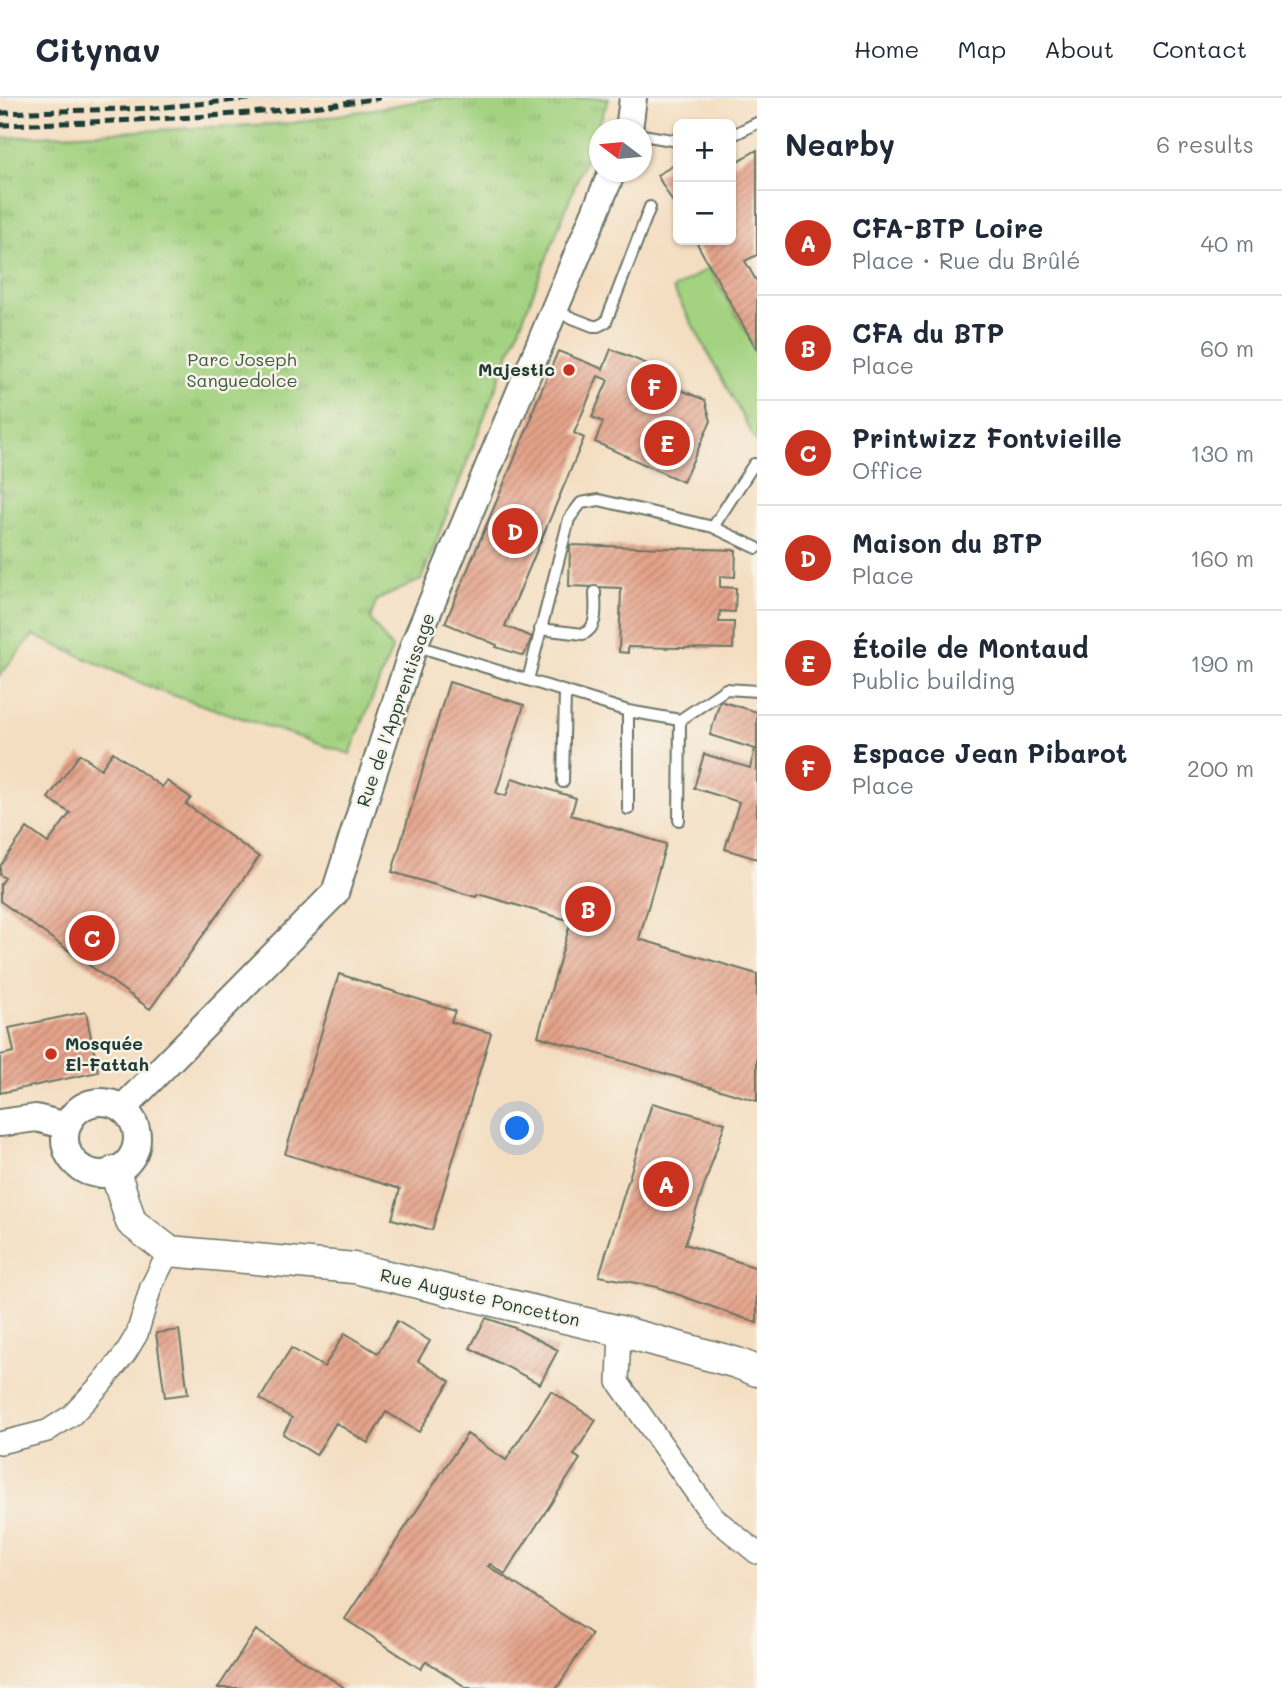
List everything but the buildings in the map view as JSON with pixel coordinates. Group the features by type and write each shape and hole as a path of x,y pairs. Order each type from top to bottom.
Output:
{"main road":[{"path":"115,1171 131,1222 169,1251"},
{"name":"Rue Auguste Poncetton","path":"169,1251 354,1268 620,1331 757,1371"}],"street":[{"path":"630,119 633,98"},
{"name":"Rue de l'Apprentissage","path":"122,1109 335,893 414,645 608,182"},
{"path":"113,1103 122,1109 135,1126 137,1137 131,1157 124,1166 103,1174 81,1168 72,1160 65,1137 73,1116 90,1104 113,1103"},
{"path":"0,1123 36,1118 67,1126"},
{"path":"0,1443 47,1431 72,1415 100,1384 125,1354 137,1334 151,1287 169,1251"},
{"path":"620,1331 618,1382 713,1517 757,1553"}],"lane":[{"path":"736,134 757,123"},
{"path":"652,137 673,140"},
{"path":"555,311 593,326 606,322 650,207"},
{"path":"713,527 754,464"},
{"path":"528,680 569,519 581,503 599,500 713,527 757,548"},
{"path":"540,629 583,634 590,631 594,626 595,592"},
{"path":"414,645 628,711 680,720 726,689 757,691"},
{"path":"563,782 565,692"},
{"path":"628,711 628,808"},
{"path":"679,820 680,720"}],"green space":[{"name":"Parc Joseph Sanguedolce","path":"437,98 609,98 601,119 589,119 589,149 421,580 377,600 370,619 392,649 350,754 157,690 33,635 0,675 0,138 293,123"},
{"path":"709,268 757,350 757,443 673,289"}],"railway":[{"path":"0,113 155,108 258,98"},
{"path":"0,125 238,114 380,98"}],"place":[{"name":"Majestic","path":"569,370"},
{"name":"Espace Jean Pibarot","path":"654,387"},
{"name":"Étoile de Montaud","path":"667,443"},
{"name":"Maison du BTP","path":"515,531"},
{"name":"CFA du BTP","path":"588,909"},
{"name":"Printwizz Fontvieille","path":"92,938"},
{"name":"Mosquée El-Fattah","path":"51,1054"},
{"name":"CFA-BTP Loire","path":"666,1184"}]}
